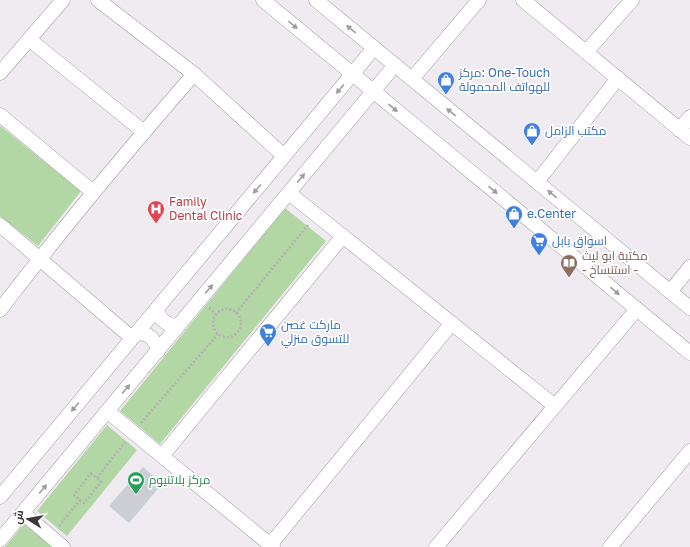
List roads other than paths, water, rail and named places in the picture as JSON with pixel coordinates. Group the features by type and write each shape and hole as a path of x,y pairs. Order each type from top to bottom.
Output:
{"street":[{"path":"0,73 63,0"},
{"path":"98,0 194,74 284,156"},
{"path":"263,0 690,353"},
{"path":"316,0 690,308"},
{"path":"412,79 480,0"},
{"path":"523,0 685,134 690,117"},
{"path":"586,52 632,0"},
{"path":"30,40 144,132"},
{"path":"0,497 374,48"},
{"path":"0,540 395,65"},
{"path":"0,310 39,258 93,192 194,74"},
{"path":"537,182 618,78"},
{"path":"0,115 93,192"},
{"path":"289,193 555,406"},
{"path":"0,225 135,335"},
{"path":"162,456 343,236"},
{"path":"670,292 690,268"},
{"path":"436,547 637,309"},
{"path":"156,310 159,317 164,322 178,326"},
{"path":"107,412 272,546 452,323"},
{"path":"135,335 143,333 154,339 158,351"},
{"path":"610,547 690,451"},
{"path":"22,513 63,547"}],"place":[{"name":"مركز: One-Touch للهواتف المحمولة","path":"446,95"},
{"name":"مكتب الزامل","path":"532,146"},
{"name":"Family Dental Clinic","path":"156,224"},
{"name":"e.Center","path":"514,229"},
{"name":"اسواق بابل","path":"539,256"},
{"name":"مكتبة ابو ليث - استنساخ -","path":"569,278"},
{"name":"ماركت غصن للتسوق منزلي","path":"268,347"},
{"name":"مركز بلاتنيوم","path":"136,495"}]}
